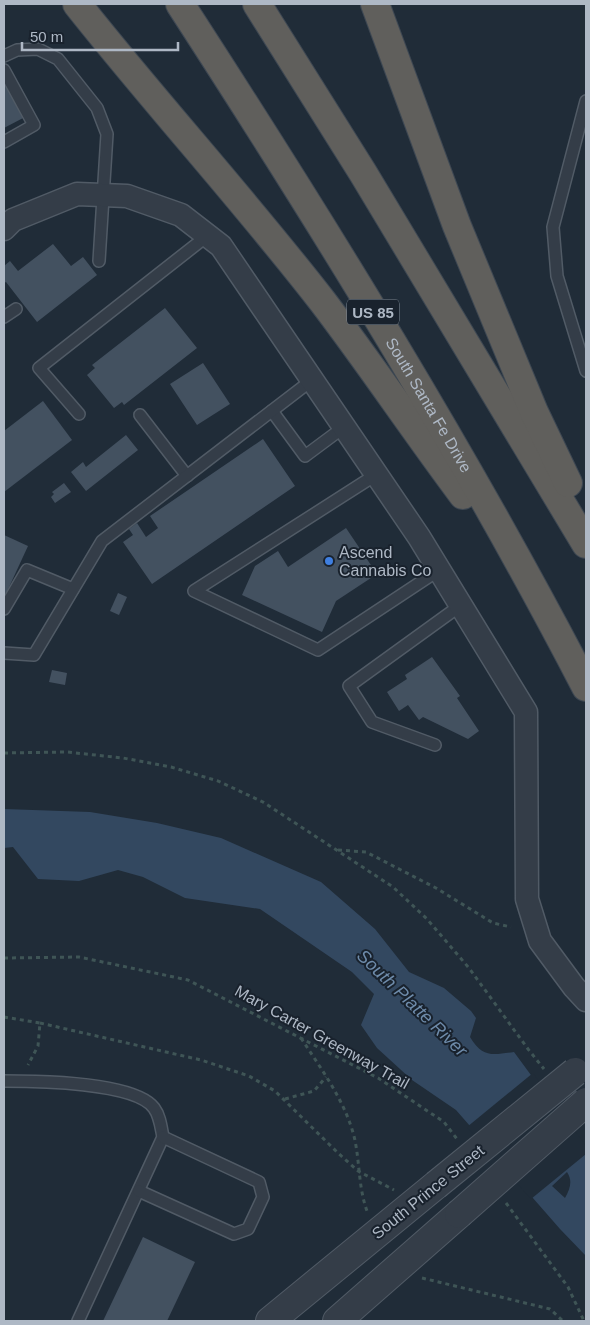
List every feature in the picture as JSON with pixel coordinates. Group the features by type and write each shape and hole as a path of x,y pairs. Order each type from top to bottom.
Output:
{"highway":[{"path":"71,4 107,42"},
{"path":"77,4 322,301 472,506 555,627"},
{"name":"South Santa Fe Drive","path":"180,4 338,252 555,627 586,687"},
{"path":"257,4 363,173 586,544"},
{"path":"375,4 457,226 534,412 586,523"}],"street":[{"path":"4,229 13,220 77,194 127,196 180,215 221,246 377,474 461,605 526,712 527,899 540,941 586,1000"},
{"name":"South Prince Street","path":"270,1321 581,1068"},
{"path":"337,1321 586,1102"}],"lane":[{"path":"4,56 17,50 38,50 58,59 97,108 107,134 99,262"},
{"path":"4,70 34,125 4,142"},
{"path":"586,101 553,227 557,276 586,371"},
{"path":"79,414 39,368 207,236"},
{"path":"4,317 16,308"},
{"path":"4,653 34,655 102,541 312,380"},
{"path":"272,411 304,456 344,427"},
{"path":"140,415 187,476"},
{"path":"377,474 194,591 318,650 439,570"},
{"path":"4,609 27,570 73,589"},
{"path":"435,745 372,722 349,686 461,605"},
{"path":"4,1081 57,1081 122,1091 138,1097 153,1106 160,1120 163,1137 78,1321"},
{"path":"138,1191 234,1234 248,1229 263,1197 259,1182 163,1137"}],"path":[{"path":"4,754 67,752 123,758 171,767 218,781 263,802 393,887 426,919 469,968 545,1070"},
{"path":"338,850 366,852 436,888 493,923 511,927"},
{"name":"Mary Carter Greenway Trail","path":"4,958 79,957 188,980 378,1078 444,1122 462,1145"},
{"path":"4,1017 40,1023 201,1060 249,1076 276,1091 358,1171 399,1193"},
{"path":"19,1081 38,1046 40,1023"},
{"path":"301,1037 336,1092 354,1136 362,1196 370,1218"},
{"path":"284,1099 314,1092 326,1076"},
{"path":"504,1200 568,1287 584,1321"},
{"path":"424,1279 550,1309 563,1321"}],"water":[{"name":"South Platte River","path":"4,809 90,812 157,823 221,838 321,882 375,929 409,972 444,988 471,1011 476,1018 470,1037 479,1049 489,1054 514,1052 586,1150 586,1256 456,1110 412,1080 377,1048 361,1025 374,994 352,972 260,909 185,898 143,877 118,870 79,881 38,879 13,847 4,848","holes":["567,1172 570,1185 565,1198 552,1186"]}],"pier":[{"path":"533,1073 586,1146 586,1154 531,1199 467,1127"}],"building":[{"path":"4,75 25,117 4,128"},
{"path":"53,244 71,266 83,257 97,275 37,322 6,282 4,283 4,266 10,261 18,271"},
{"path":"165,308 197,348 124,405 122,402 114,408 87,375 95,368 92,365"},
{"path":"203,363 230,404 197,425 170,384"},
{"path":"43,401 72,440 4,492 4,431"},
{"path":"126,435 138,450 86,491 71,472 83,462 86,467"},
{"path":"263,439 295,486 152,584 123,542 133,535 129,529 137,523 146,537 158,528 150,516"},
{"path":"64,483 71,492 55,503 51,497 54,494 52,492"},
{"path":"346,528 377,574 336,601 322,632 242,595 255,566 278,551 288,567"},
{"path":"4,535 28,546 4,598"},
{"path":"118,593 127,597 119,615 110,611"},
{"path":"432,657 460,696 457,698 479,731 468,739 423,717 419,720 408,705 399,711 387,692 407,679 405,675"},
{"path":"52,670 67,673 65,685 49,682"},
{"path":"143,1237 195,1262 167,1321 103,1321"}],"place":[{"name":"Ascend Cannabis Co","path":"329,561"}]}
